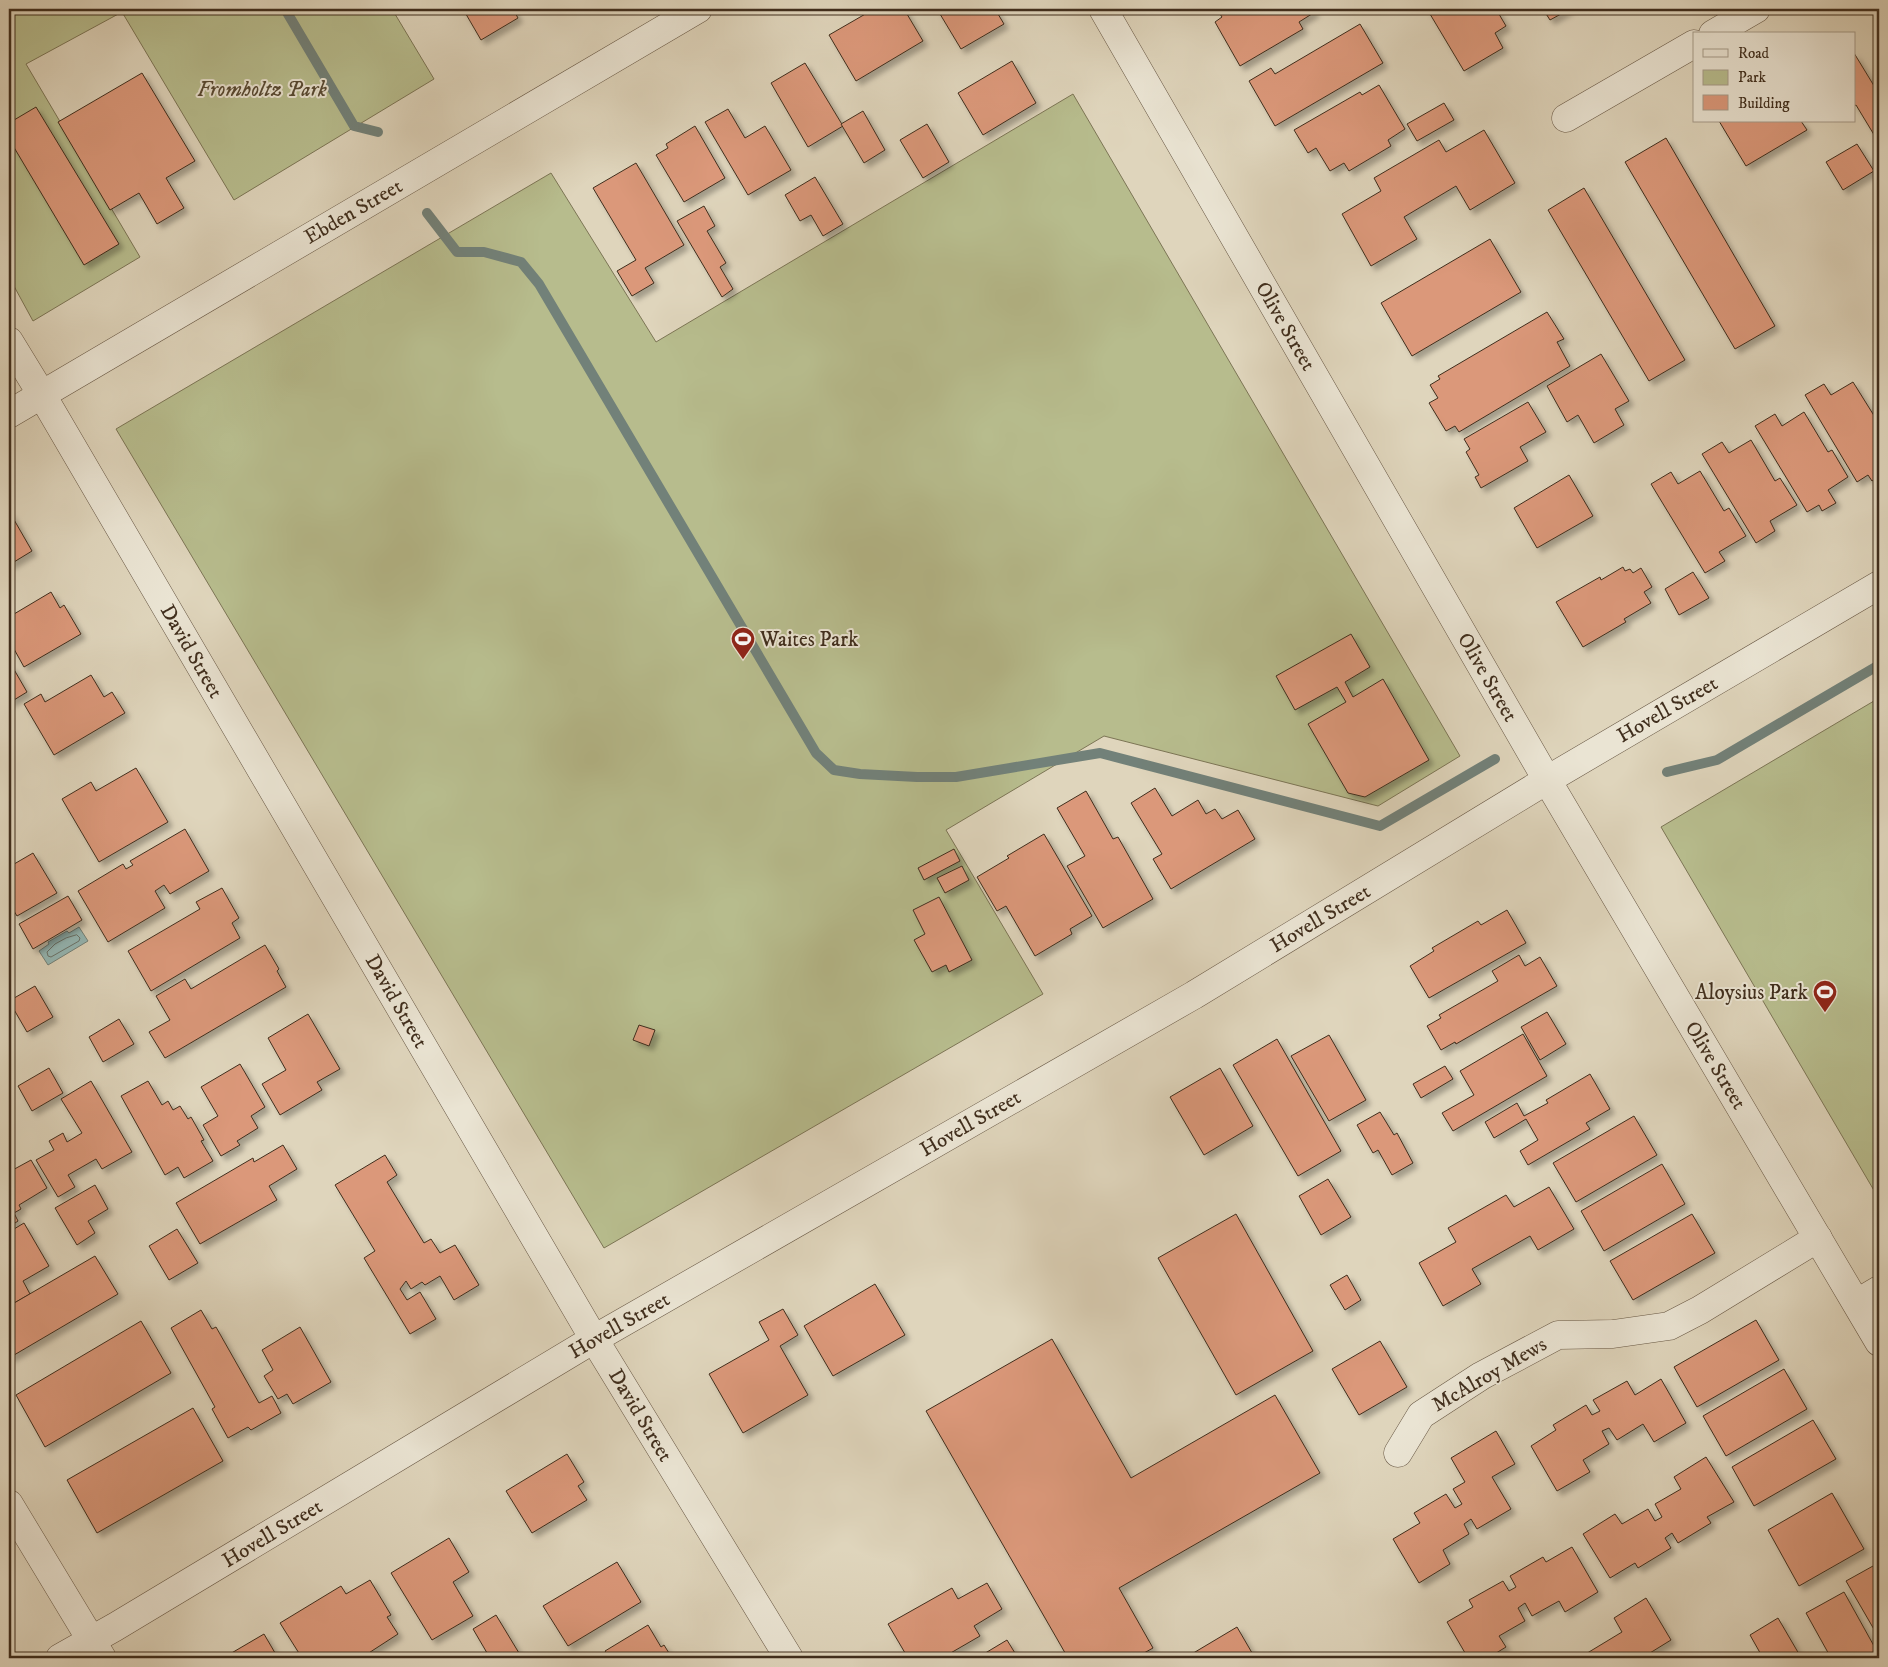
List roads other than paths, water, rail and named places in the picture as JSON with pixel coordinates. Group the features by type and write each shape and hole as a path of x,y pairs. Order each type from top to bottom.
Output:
{"street":[{"name":"Ebden Street","path":"9,414 698,9"},
{"name":"Olive Street","path":"1103,9 1547,780 1818,1238 1868,1297 1879,1342"},
{"path":"1716,32 1756,9"},
{"path":"1566,118 1693,45"},
{"name":"David Street","path":"9,341 594,1339 789,1658"},
{"name":"Hovell Street","path":"60,1658 96,1650 594,1339 1194,995 1547,780 1879,585"},
{"name":"McAlroy Mews","path":"1398,1454 1421,1415 1481,1376 1558,1334 1613,1334 1669,1326 1700,1310 1818,1238"},
{"path":"9,1504 96,1650"}],"water":[{"path":"79,927 88,941 48,965 39,951 49,944 48,942 67,931 69,933"}],"waterway":[{"path":"285,9 354,126 378,132"},
{"path":"427,213 457,252 484,252 521,262 539,284 816,753 834,770 860,774 956,777 1100,753 1380,826 1495,759"},
{"path":"1667,772 1717,760 1879,665"}],"place":[{"name":"Waites Park","path":"743,660"},
{"name":"Aloysius Park","path":"1825,1013"}],"park label":[{"name":"Fromholtz Park","path":"262,89"}]}
